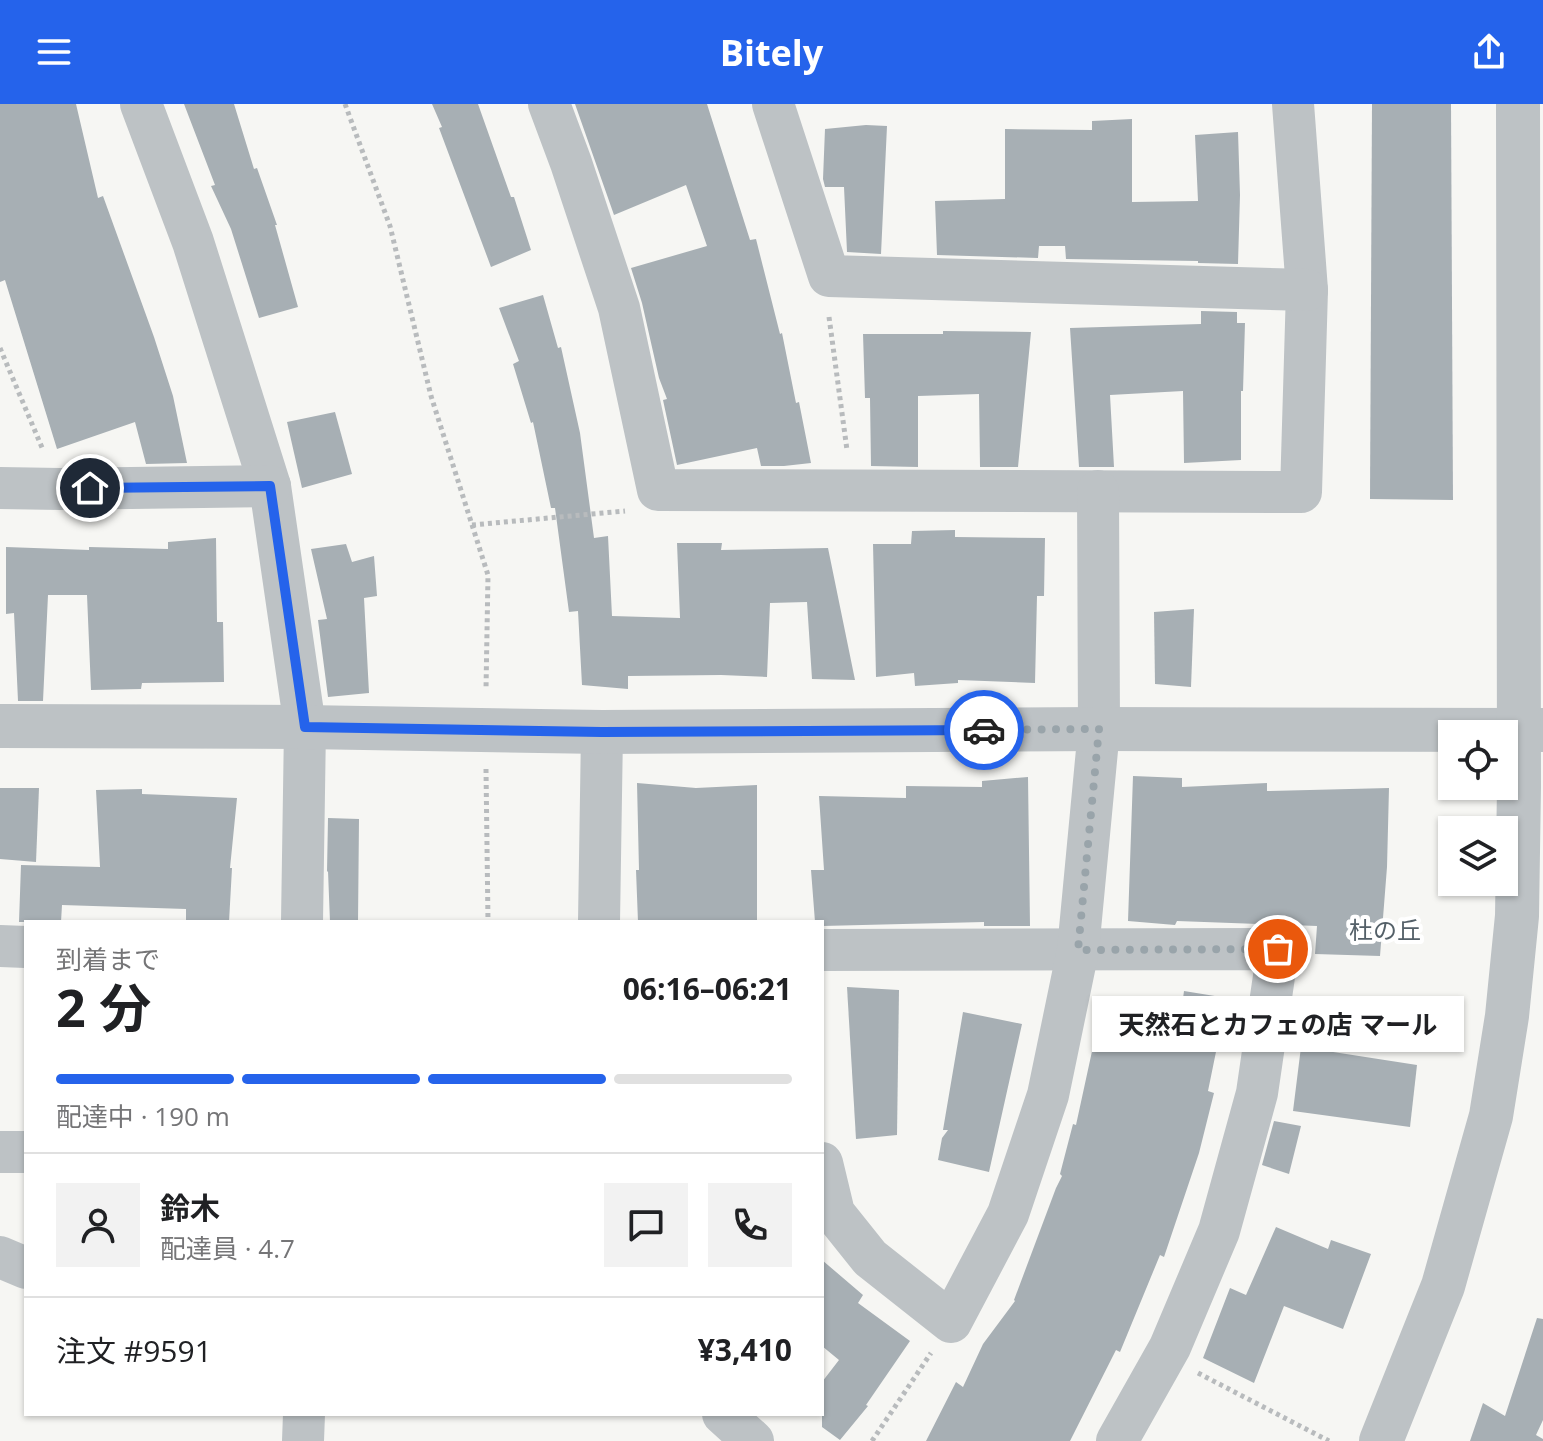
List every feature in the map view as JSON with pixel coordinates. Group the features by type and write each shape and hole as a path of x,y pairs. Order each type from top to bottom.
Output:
{"street":[{"path":"141,104 193,242 270,486 305,727 302,920"},
{"path":"549,104 619,308 658,490 1301,492 1307,290 1293,104"},
{"path":"773,104 829,276 1307,290"},
{"path":"1381,1441 1443,1286 1491,1116 1507,1016 1531,730 1518,104"},
{"path":"0,488 270,486"},
{"path":"824,1171 834,1213 870,1258 951,1322 1008,1214 1048,1095 1078,950 1099,729 1098,491"},
{"path":"0,726 602,732 1531,730"},
{"path":"599,920 602,732"},
{"path":"0,946 24,947"},
{"path":"824,950 1278,949 1257,1093 1219,1231 1166,1355 1117,1441"},
{"path":"0,1152 24,1152"},
{"path":"0,1257 24,1267"},
{"path":"303,1441 304,1416"},
{"path":"725,1416 753,1441"}],"path":[{"path":"345,104 390,226 431,396 488,575 486,692"},
{"path":"829,276 828,311 852,491"},
{"path":"0,348 60,489"},
{"path":"472,525 637,510 658,490"},
{"path":"486,759 488,920"},
{"path":"872,1441 951,1322"},
{"path":"1166,1355 1329,1441"}],"building":[{"path":"0,104 76,104 98,198 103,196 154,337 173,396 187,463 146,464 135,422 57,449 5,280 0,282"},
{"path":"184,104 234,104 254,169 257,168 277,225 298,307 259,318 231,229 211,186 215,185"},
{"path":"432,104 478,104 531,250 491,267"},
{"path":"575,104 707,104 750,240 756,239 782,333 796,403 799,402 811,463 761,466 757,448 677,465 663,400 667,399 631,268 707,246 686,185 614,215"},
{"path":"1372,104 1451,104 1453,500 1370,499"},
{"path":"1132,119 1132,202 1198,201 1195,135 1238,132 1238,264 1066,259 1065,246 1039,246 1038,258 937,255 935,201 1005,199 1005,129 1092,130 1092,121"},
{"path":"887,126 881,254 847,252 844,187 825,187 823,179 825,129"},
{"path":"543,295 558,348 561,347 580,433 594,538 608,536 612,616 680,618 677,543 722,543 721,550 828,548 855,680 812,679 807,602 770,603 767,677 628,676 628,689 582,685 578,611 569,612 555,508 551,508 533,422 513,364 519,361 499,308"},
{"path":"1201,311 1237,312 1237,323 1245,323 1241,460 1184,463 1183,391 1110,395 1114,467 1079,467 1070,328 1201,324"},
{"path":"943,331 1031,332 1018,467 980,467 979,394 918,396 918,467 871,466 870,398 865,398 863,334 943,334"},
{"path":"335,412 352,474 302,488 287,422"},
{"path":"955,530 955,537 1045,538 1044,596 1037,596 1035,683 958,680 958,683 915,686 914,673 876,677 873,544 911,544 912,531"},
{"path":"216,538 217,622 223,622 224,682 142,683 141,689 91,690 87,595 48,595 43,701 18,701 14,613 6,614 6,547 168,549 168,542"},
{"path":"346,544 352,562 374,556 377,596 364,598 369,693 328,697 318,620 327,619 311,549"},
{"path":"1194,609 1191,687 1155,684 1154,612"},
{"path":"1133,776 1182,778 1182,787 1267,783 1267,791 1389,788 1380,956 1315,954 1317,926 1177,921 1175,925 1128,921"},
{"path":"1028,777 1030,926 984,926 984,922 824,926 824,920 815,920 811,870 824,870 819,796 906,798 906,786 982,787 982,781"},
{"path":"637,783 696,788 757,785 757,920 638,920 636,870 639,870"},
{"path":"0,788 39,788 36,862 0,859"},
{"path":"142,789 142,794 237,798 230,868 229,920 186,920 186,909 62,905 61,920 19,922 21,865 100,867 96,790"},
{"path":"328,818 359,819 358,920 330,920"},
{"path":"847,987 899,990 897,1135 856,1139"},
{"path":"1184,991 1227,998 1208,1091 1214,1093 1199,1153 1164,1257 1160,1255 1120,1352 1116,1350 1070,1441 926,1441 956,1382 963,1387 983,1344 1015,1301 1062,1176 1060,1174 1073,1124 1076,1125 1099,1019 1178,1035"},
{"path":"963,1012 1022,1024 989,1172 938,1160 942,1138 948,1130 943,1130"},
{"path":"1301,1047 1417,1065 1410,1127 1293,1111"},
{"path":"1274,1121 1301,1126 1289,1174 1262,1165"},
{"path":"1276,1227 1328,1249 1331,1240 1371,1254 1343,1329 1284,1306 1254,1383 1203,1358 1230,1288 1246,1295"},
{"path":"824,1262 863,1295 858,1303 910,1341 868,1406 840,1440 822,1427 824,1379 839,1360 824,1348"},
{"path":"1537,1318 1543,1319 1543,1420 1536,1435 1543,1441 1470,1441 1483,1403 1505,1416"}],"way so far":[{"path":"984,730 1099,729 1078,950 1278,949"}],"place":[{"name":"天然石とカフェの店 マール","path":"1278,949"}],"district":[{"name":"杜の丘","path":"1385,929"}],"route":[{"path":"90,488 270,486 305,727 602,732 984,730"}]}
